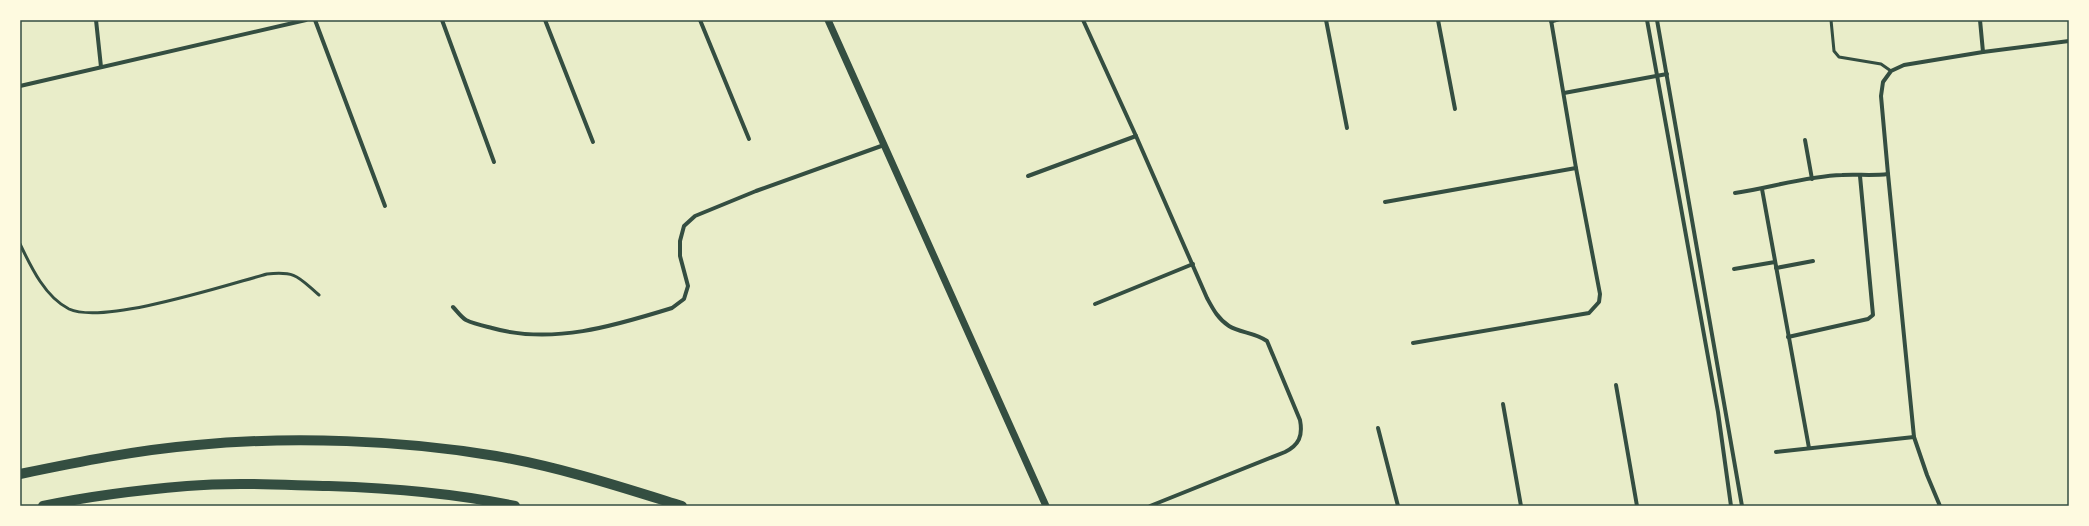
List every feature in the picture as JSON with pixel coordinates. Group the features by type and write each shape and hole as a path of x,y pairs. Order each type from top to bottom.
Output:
{"main road":[{"path":"20,474 96,458 197,445 288,441 396,444 496,456 588,476 682,506"},
{"path":"43,506 86,497 188,486 279,485 387,488 487,500 515,506"}],"street":[{"path":"96,20 101,67"},
{"path":"20,86 306,20"},
{"path":"315,20 385,206"},
{"path":"442,20 494,162"},
{"path":"546,20 593,142"},
{"path":"700,20 749,139"},
{"path":"828,20 1046,506"},
{"path":"1083,20 1217,316 1229,326 1258,335 1267,342 1300,420 1302,430 1300,439 1293,448 1150,506"},
{"path":"1326,20 1347,128"},
{"path":"1438,20 1455,109"},
{"path":"1647,20 1718,412 1731,506"},
{"path":"1657,20 1742,506"},
{"path":"1980,20 1983,52"},
{"path":"1413,343 1582,314 1594,309 1599,302 1600,294 1576,168 1551,21"},
{"path":"1940,506 1927,475 1914,437 1881,96 1883,82 1891,71 1904,65 1983,52 2069,41"},
{"path":"1564,93 1667,74"},
{"path":"1028,176 1136,136"},
{"path":"1805,140 1812,179"},
{"path":"453,307 466,319 478,324 505,332 540,336 566,335 672,308 684,299 688,286 680,256 680,241 684,226 695,216 756,191 884,145"},
{"path":"1385,202 1576,168"},
{"path":"1735,193 1842,175 1860,176 1888,174"},
{"path":"1788,337 1868,319 1873,315 1860,176"},
{"path":"1762,189 1809,448"},
{"path":"1776,268 1813,261"},
{"path":"1734,270 1775,262"},
{"path":"1094,304 1193,264"},
{"path":"1616,385 1637,506"},
{"path":"1503,404 1522,506"},
{"path":"1378,428 1398,506"},
{"path":"1776,452 1914,437"}],"lane":[{"path":"1551,21 1558,20"},
{"path":"1831,20 1834,51 1839,57 1881,64 1891,71"},
{"path":"20,244 31,268 53,297 69,309 91,314 150,305 267,274 294,274 320,295"}]}
